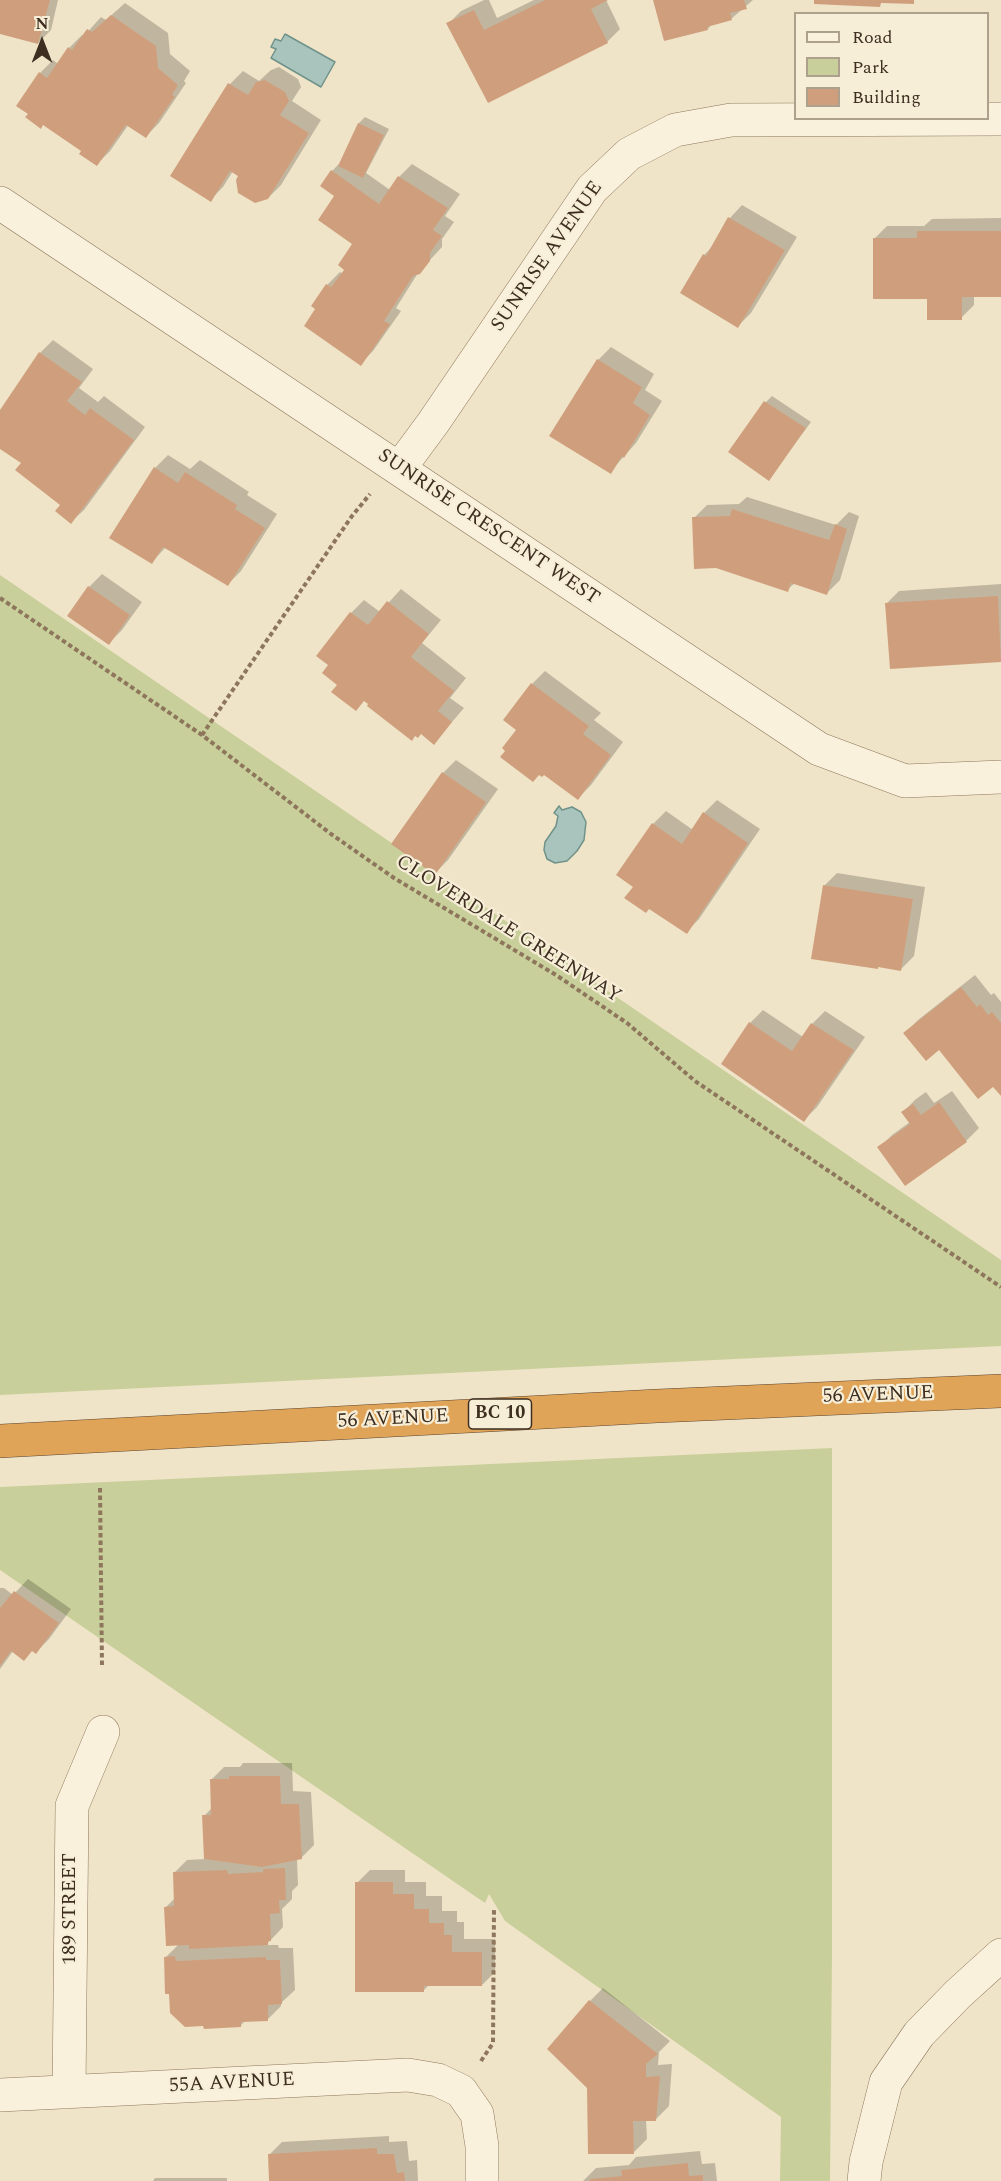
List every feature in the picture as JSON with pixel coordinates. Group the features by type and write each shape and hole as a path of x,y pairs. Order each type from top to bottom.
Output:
{"highway":[{"name":"56 AVENUE","path":"0,1442 645,1406 1001,1391"}],"street":[{"name":"SUNRISE AVENUE","path":"399,469 433,423 592,189 629,154 675,130 730,120 794,120"},
{"name":"SUNRISE CRESCENT WEST","path":"0,203 819,749 905,781 1001,777"},
{"name":"189 STREET","path":"69,2092 72,1806 103,1732"},
{"path":"864,2181 866,2162 886,2082 919,2034 1001,1955"},
{"name":"55A AVENUE","path":"0,2095 408,2075 438,2080 461,2091"},
{"path":"461,2091 477,2114 482,2146 482,2181"}],"path":[{"path":"202,735 352,516 373,491"},
{"name":"CLOVERDALE GREENWAY","path":"0,598 202,735 331,834 394,878 574,987 627,1023 695,1081 1001,1287"},
{"path":"100,1488 102,1666"},
{"path":"461,2091 493,2043 494,1910"}],"green space":[{"path":"0,575 1001,1260 1001,1346 0,1395"},
{"path":"832,1448 830,2181 780,2181 781,2117 505,1921 489,1894 485,1903 0,1570 0,1487"}],"water":[{"path":"285,34 335,62 321,87 271,58 276,49 271,47 275,39 281,41"},
{"path":"559,806 562,810 572,807 581,812 586,822 584,840 577,851 567,861 555,863 547,859 544,850 545,842 556,826 558,816 554,813"}],"building":[{"path":"0,0 50,0 38,44 0,34"},
{"path":"545,0 608,0 591,9 608,43 488,103 446,23 474,10 484,30"},
{"path":"653,0 744,0 747,9 730,13 732,20 707,27 708,30 664,41"},
{"path":"814,0 914,0 914,4 881,3 880,7 814,4"},
{"path":"111,15 156,46 158,68 178,85 172,95 175,96 146,138 126,125 97,166 79,154 81,151 43,125 41,129 25,117 28,114 16,106 39,72 47,78 68,47 72,50 87,29 92,32"},
{"path":"265,80 285,92 289,101 280,115 309,133 268,199 255,203 238,193 236,180 238,176 230,171 211,202 170,176 228,83 248,95 256,82"},
{"path":"358,123 384,135 363,178 338,166"},
{"path":"331,170 379,204 398,176 448,208 433,230 442,236 430,253 430,261 420,274 413,276 384,321 390,324 361,366 304,326 315,309 311,306 326,284 331,287 344,270 338,265 352,244 318,220 334,196 320,186"},
{"path":"728,217 785,250 738,328 680,293 703,254 706,256"},
{"path":"917,231 1001,231 1001,297 962,297 962,320 927,320 927,299 873,299 873,238 917,238"},
{"path":"39,352 82,382 67,401 85,415 90,408 134,440 71,524 55,511 60,505 15,470 21,463 0,449 0,410"},
{"path":"597,359 642,387 633,403 650,415 624,458 622,456 611,474 549,436"},
{"path":"764,401 806,428 769,481 728,452"},
{"path":"154,467 178,483 185,472 237,505 235,509 265,528 228,586 163,547 152,564 109,538"},
{"path":"732,509 829,540 835,524 847,529 827,595 791,583 788,592 716,568 694,569 692,517 730,516"},
{"path":"88,586 130,615 109,645 67,616"},
{"path":"998,596 1001,662 890,669 885,603"},
{"path":"387,601 429,634 411,657 454,691 438,711 452,722 434,745 421,734 418,738 415,736 412,741 367,706 368,704 364,701 356,711 331,692 337,685 322,673 328,665 316,656 350,612 368,625"},
{"path":"531,683 589,726 583,734 611,755 578,800 544,775 542,777 539,775 533,782 500,757 505,751 502,748 516,730 503,720"},
{"path":"442,772 486,802 435,875 391,844"},
{"path":"703,812 748,843 687,934 649,909 646,913 624,898 633,887 616,875 652,823 682,844"},
{"path":"823,885 913,899 901,971 811,959"},
{"path":"961,987 977,1007 980,1004 988,1015 992,1012 1001,1023 1001,1096 993,1087 978,1099 939,1050 926,1061 903,1033"},
{"path":"749,1022 792,1051 811,1023 854,1050 804,1122 721,1064"},
{"path":"939,1102 967,1142 905,1186 877,1147 910,1124 901,1112 913,1104 921,1115"},
{"path":"14,1591 59,1623 36,1654 32,1651 24,1661 11,1651 0,1666 0,1608"},
{"path":"229,1776 280,1776 281,1804 299,1804 302,1859 262,1867 204,1859 202,1815 211,1815 210,1779 229,1779"},
{"path":"285,1868 286,1900 279,1900 280,1913 270,1914 271,1941 268,1941 268,1945 189,1949 189,1945 166,1946 164,1907 174,1906 173,1872 227,1870 228,1874"},
{"path":"355,1882 393,1882 393,1894 414,1894 414,1909 429,1909 429,1923 444,1923 444,1935 452,1935 452,1952 482,1952 482,1986 424,1986 424,1992 355,1992"},
{"path":"175,1956 176,1961 266,1957 266,1960 280,1960 282,2004 268,2005 268,2021 241,2022 241,2027 204,2029 203,2026 185,2027 170,2013 169,1994 165,1994 164,1957"},
{"path":"589,2000 658,2054 646,2064 646,2077 660,2076 656,2121 633,2121 634,2154 588,2154 587,2088 547,2049"},
{"path":"377,2148 377,2154 394,2154 397,2173 404,2172 405,2181 269,2181 268,2154"},
{"path":"688,2163 689,2176 703,2175 703,2181 590,2181 590,2179 622,2176 621,2170"}]}
